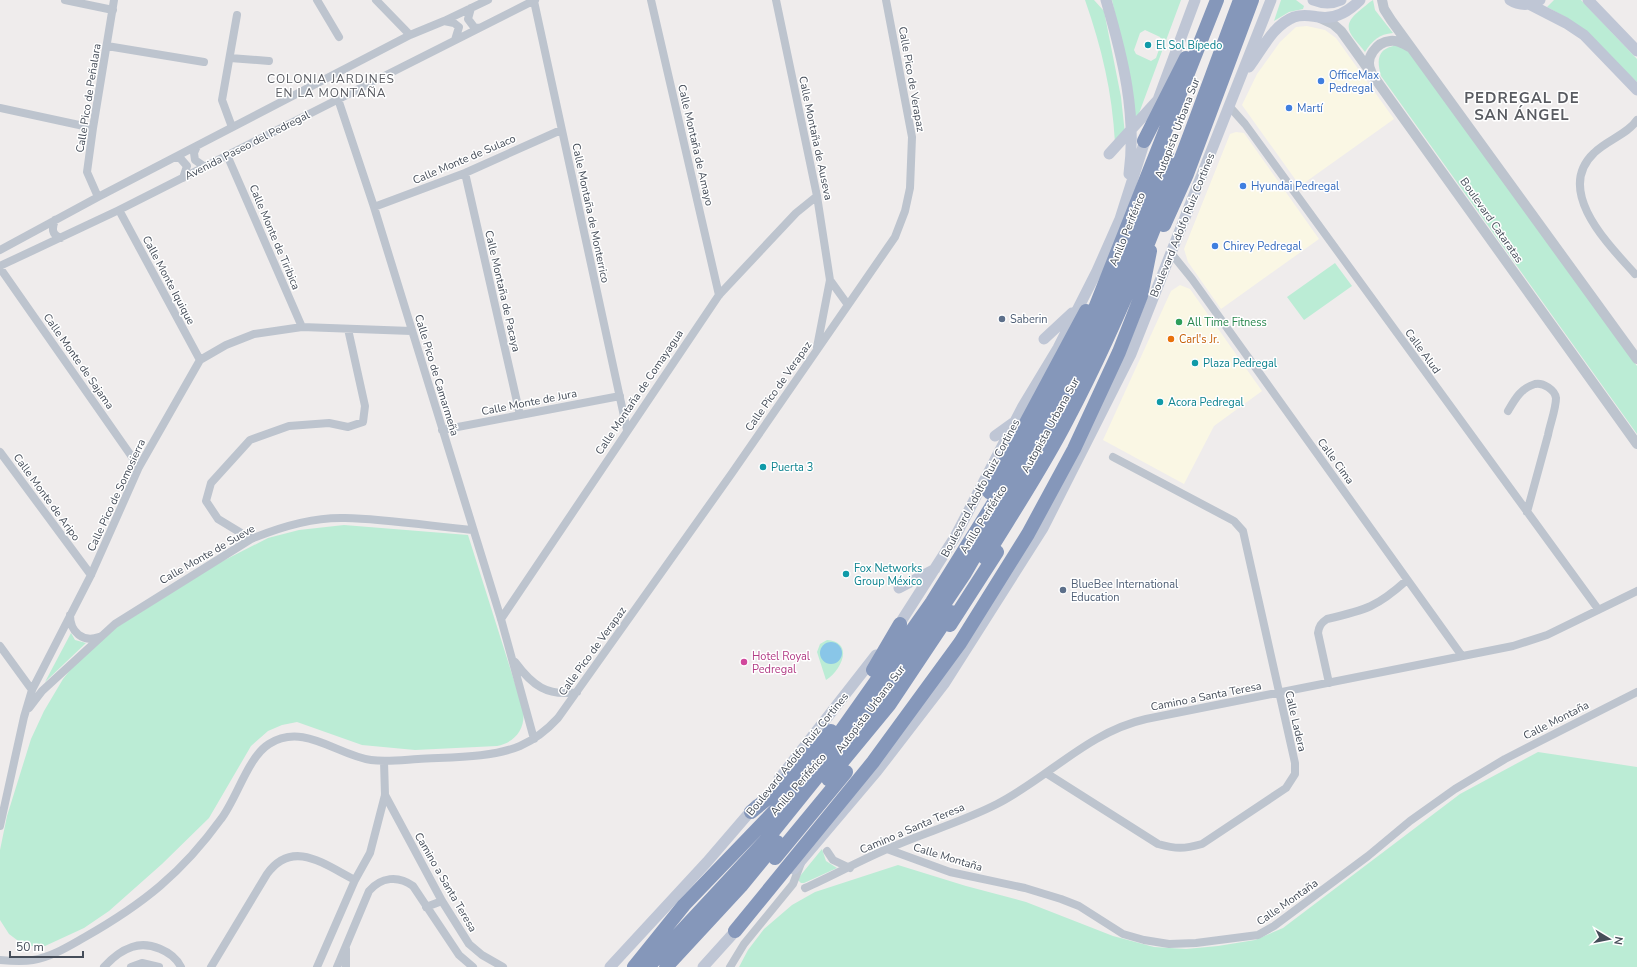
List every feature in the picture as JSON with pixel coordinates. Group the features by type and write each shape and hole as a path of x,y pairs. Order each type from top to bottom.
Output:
{"highway":[{"path":"1144,141 1216,0"},
{"name":"Anillo Periférico","path":"634,967 684,905 792,793 824,755 932,602 1036,431 1080,346 1157,155 1216,0"},
{"name":"Autopista Urbana Sur","path":"648,967 767,840 884,694 965,573 1068,396 1102,323 1128,260 1226,0"},
{"name":"Autopista Urbana Sur","path":"666,967 741,886 889,705 967,588 1067,420 1120,310 1157,218 1240,0"},
{"path":"677,967 785,846 902,700 992,560 1078,417 1108,347 1187,174 1252,0"},
{"path":"751,812 773,794 824,740 869,683 910,622 967,533 1072,336 1150,200"},
{"path":"735,931 872,762 960,643 1028,534 1074,449 1122,345 1141,296 1157,218"},
{"path":"824,755 900,624"}],"main road":[{"path":"1100,0 1108,5 1129,90 1132,129 1130,164 1120,219"},
{"name":"Boulevard Adolfo Ruiz Cortines","path":"612,964 751,812 828,718 900,624 955,538 1015,421 1058,348 1097,271 1120,219 1157,101 1195,0"},
{"name":"Boulevard Adolfo Ruiz Cortines","path":"703,967 735,931 763,905 877,771 944,684 1011,581 1043,528 1128,361 1271,0"},
{"path":"1313,0 1325,3 1334,3 1341,0"},
{"path":"1239,83 1265,43 1284,23 1300,15 1306,14 1320,18 1344,13 1360,0"},
{"path":"1510,0 1520,4 1529,4 1540,0"},
{"path":"1589,0 1637,51"},
{"path":"1529,4 1584,35 1637,90"},
{"path":"1109,154 1157,101"},
{"path":"1044,340 1078,307"},
{"path":"995,436 1015,421"},
{"path":"899,588 936,568"}],"street":[{"path":"65,0 113,10"},
{"name":"Calle Pico de Peñalara","path":"98,197 87,172 114,0"},
{"path":"317,0 339,37"},
{"path":"376,0 410,35"},
{"name":"Avenida Paseo del Pedregal","path":"0,250 98,197 410,35 488,0"},
{"name":"Avenida Paseo del Pedregal","path":"0,267 205,167 534,0"},
{"name":"Calle Montaña de Monterrico","path":"534,0 627,430"},
{"name":"Calle Montaña de Amayo","path":"651,0 719,295"},
{"name":"Calle Montaña de Auseva","path":"776,0 817,196 830,280 817,349"},
{"name":"Calle Pico de Verapaz","path":"534,739 558,718 577,692 895,237 905,210 910,188 912,137 886,0"},
{"path":"1382,0 1384,9 1391,20 1413,48 1637,359"},
{"path":"471,8 468,19 474,27 479,28"},
{"path":"232,127 222,100 237,15"},
{"name":"Boulevard Cataratas","path":"1320,18 1333,24 1341,31 1637,444"},
{"path":"444,21 454,22 459,27 455,40"},
{"path":"1374,77 1369,67 1370,56 1378,46 1389,40 1413,48"},
{"path":"107,46 204,62"},
{"path":"230,58 269,61"},
{"name":"Calle Pico de Camarmeña","path":"338,99 374,208 472,530 501,619 534,739"},
{"name":"Calle Alud","path":"1229,106 1250,131 1598,610"},
{"path":"0,108 93,128"},
{"path":"1635,274 1608,243 1594,224 1582,203 1579,182 1583,168 1592,154 1605,143 1633,127 1637,120"},
{"name":"Calle Monte de Sulaco","path":"374,208 465,173 561,130"},
{"path":"196,146 194,153 195,160 205,167"},
{"name":"Calle Monte de Tiribica","path":"227,155 302,327"},
{"path":"174,158 180,158 186,166 183,178"},
{"name":"Calle Montaña de Pacaya","path":"465,173 520,415"},
{"name":"Calle Montaña de Comayagua","path":"501,619 719,295 796,213 817,196"},
{"name":"Calle Monte Iquique","path":"119,210 200,360"},
{"path":"56,220 53,227 53,233 61,238"},
{"name":"Calle Cima","path":"1171,253 1192,279 1462,656"},
{"name":"Calle Monte de Sajama","path":"0,267 139,467"},
{"name":"Calle Montaña de Auseva","path":"830,280 848,305"},
{"path":"200,360 226,345 254,334 302,327 411,331"},
{"path":"250,539 218,519 206,501 211,483 250,440 289,426 329,423 348,427 363,422 365,406 348,329"},
{"name":"Calle Pico de Somosierra","path":"0,826 1,812 32,690 91,575 139,467 200,360"},
{"path":"1508,411 1516,396 1523,389 1537,383 1545,385 1553,391 1556,398 1527,512"},
{"name":"Calle Monte de Jura","path":"442,430 620,396"},
{"name":"Calle Monte de Aripo","path":"0,452 91,575"},
{"name":"Calle Ladera","path":"1046,773 1158,844 1172,848 1187,849 1202,844 1286,788 1295,774 1295,763 1245,537 1240,526 1234,521 1113,457"},
{"name":"Calle Monte de Sueve","path":"24,717 32,703 42,691 121,620 250,539 300,523 344,518 472,530"},
{"path":"1329,683 1318,634 1319,627 1322,622 1327,619 1363,611 1385,600 1407,580"},
{"name":"Camino a Santa Teresa","path":"805,888 850,868 887,849 996,805 1098,737 1124,724 1496,650 1529,641 1637,591"},
{"path":"70,616 71,625 79,636 88,639 102,636"},
{"path":"0,646 32,690"},
{"name":"Calle Pico de Camarmeña","path":"512,658 538,687 556,693 577,692"},
{"name":"Calle Montaña","path":"887,849 950,872 1025,888 1061,899 1079,906 1123,934 1144,940 1182,944 1258,935 1274,926 1368,856 1410,821 1455,789 1505,759 1637,692"},
{"path":"0,960 25,961 52,954 114,920 146,899 188,860 231,804 254,759 263,748 276,740 288,736 301,736 319,741 352,756 384,761 502,752 534,739"},
{"name":"Camino a Santa Teresa","path":"317,967 355,880 370,853 385,795 384,761"},
{"name":"Camino a Santa Teresa","path":"385,795 442,901 469,944 482,955 503,967"},
{"path":"827,851 833,860 850,868"},
{"path":"211,967 267,874 275,865 286,857 303,856 355,880"},
{"path":"730,967 744,944 793,884 802,860"},
{"path":"337,967 366,897 378,883 395,878 408,882 413,886 459,955 473,967"},
{"path":"426,907 442,901"},
{"path":"104,967 116,955 133,946 152,946 166,952 178,962 181,967"},
{"path":"346,946 346,967"},
{"path":"131,967 142,963 159,967"},
{"path":"603,967 612,964"}],"shaded area":[{"path":"1307,26 1325,30 1336,38 1394,119 1300,186 1242,105 1257,74 1280,42 1296,27"},
{"path":"1236,132 1244,133 1319,239 1221,309 1188,262 1184,249 1230,134"},
{"path":"1180,285 1190,289 1262,391 1214,426 1184,484 1103,440 1171,291"}],"green space":[{"path":"1085,0 1094,0 1104,11 1121,97 1125,134 1115,143 1109,88 1101,53"},
{"path":"1112,0 1181,0 1138,116 1134,119 1131,87","holes":["1145,30 1160,37 1162,41 1156,58 1151,61 1136,54 1134,50 1140,33"]},
{"path":"1281,0 1296,0 1304,6 1303,9 1289,12 1274,21"},
{"path":"1373,0 1375,10 1393,33 1376,39 1365,52 1350,32 1349,23 1358,12"},
{"path":"1554,0 1581,0 1637,59 1637,82 1569,19 1547,7"},
{"path":"1398,45 1408,51 1417,61 1637,366 1637,434 1381,76 1379,70 1380,55 1391,46"},
{"path":"1335,263 1352,286 1304,320 1287,297"},
{"path":"344,525 468,535 523,709 523,722 514,738 497,746 415,750 362,745 297,722 282,725 268,731 251,746 209,818 162,864 109,911 84,928 45,946 25,946 9,934 0,920 0,850 7,816 31,739 44,711 63,679 75,664 117,627 219,563 268,538 299,530"},
{"path":"71,633 75,640 86,643 45,682"},
{"path":"827,640 836,642 841,646 843,657 836,670 826,680 817,652 820,644"},
{"path":"1538,752 1637,767 1637,967 739,967 748,950 764,929 792,905 815,892 898,865 966,886 1026,902 1113,936 1154,947 1186,949 1255,940 1283,928 1460,794"},
{"path":"822,849 826,861 837,868 801,883 798,880 800,876"}],"water":[{"path":"831,642 839,645 842,653 839,661 831,664 823,661 820,653 823,645"}],"place":[{"name":"El Sol Bípedo","path":"1148,45"},
{"name":"OfficeMax Pedregal","path":"1321,81"},
{"name":"Martí","path":"1289,108"},
{"name":"Hyundai Pedregal","path":"1243,186"},
{"name":"Chirey Pedregal","path":"1215,246"},
{"name":"Saberin","path":"1002,319"},
{"name":"All Time Fitness","path":"1179,322"},
{"name":"Carl's Jr.","path":"1171,339"},
{"name":"Plaza Pedregal","path":"1195,363"},
{"name":"Acora Pedregal","path":"1160,402"},
{"name":"Puerta 3","path":"763,467"},
{"name":"Fox Networks Group México","path":"846,574"},
{"name":"BlueBee International Education","path":"1063,590"},
{"name":"Hotel Royal Pedregal","path":"744,662"}],"district":[{"name":"COLONIA JARDINES EN LA MONTAÑA","path":"331,86"},
{"name":"PEDREGAL DE SAN ÁNGEL","path":"1522,106"}]}
